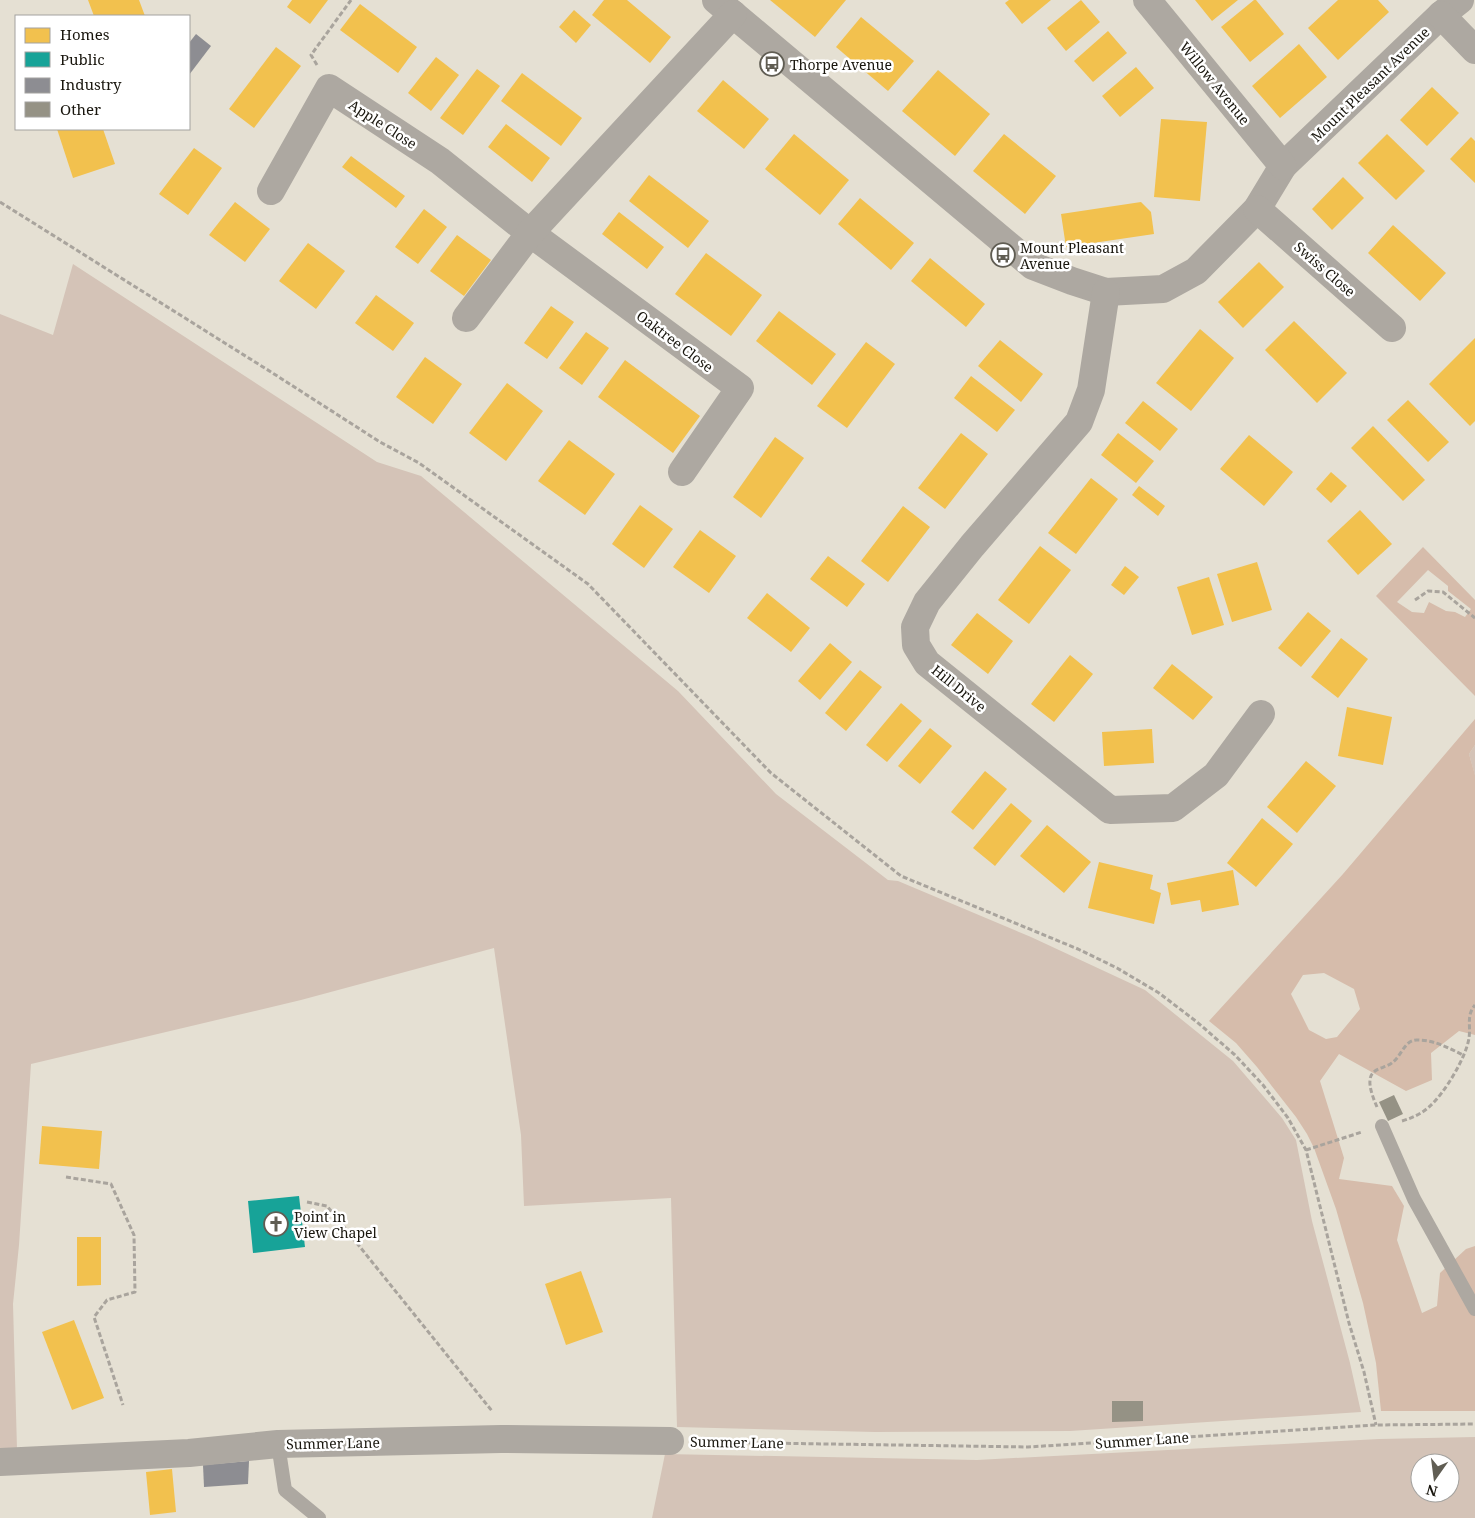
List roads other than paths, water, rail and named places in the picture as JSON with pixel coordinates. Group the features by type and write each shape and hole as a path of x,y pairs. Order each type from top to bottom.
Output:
{"street":[{"name":"Willow Avenue","path":"1147,0 1284,166"},
{"name":"Mount Pleasant Avenue","path":"724,7 1034,266 1106,292 1163,290 1196,271 1258,209 1284,166 1451,8"},
{"path":"466,318 530,232 724,7"},
{"path":"1451,8 1475,50"},
{"name":"Apple Close","path":"271,191 329,88 440,161 530,232"},
{"name":"Swiss Close","path":"1258,209 1392,328"},
{"name":"Oaktree Close","path":"530,232 740,388 682,472"},
{"name":"Hill Drive","path":"1106,292 1091,390 1079,422 972,546 927,602 915,627 916,644 928,663 1110,810 1173,808 1216,775 1261,714"},
{"name":"Summer Lane","path":"0,1462 189,1453 278,1444 501,1439 670,1441"}],"lane":[{"path":"1384,1126 1414,1199 1475,1309"},
{"path":"278,1444 285,1490 319,1518"}],"place":[{"name":"Thorpe Avenue","path":"772,64"},
{"name":"Mount Pleasant Avenue","path":"1003,255"},
{"name":"Point in View Chapel","path":"276,1224"}]}
